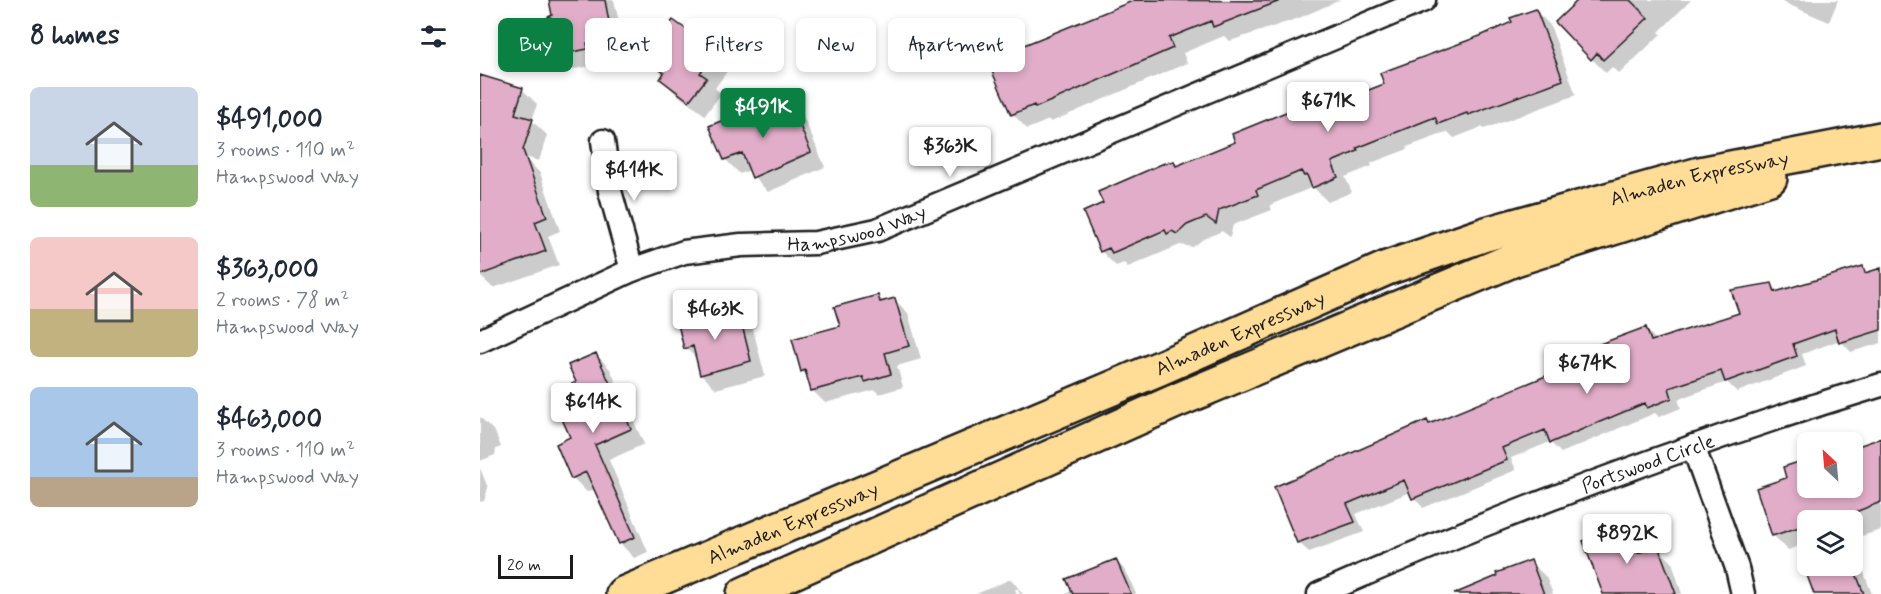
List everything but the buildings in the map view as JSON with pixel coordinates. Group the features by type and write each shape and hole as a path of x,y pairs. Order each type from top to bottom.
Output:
{"main road":[{"name":"Almaden Expressway","path":"623,594 1160,368 1387,268 1486,234 1700,174 1881,139"},
{"name":"Almaden Expressway","path":"744,594 1178,400 1515,259 1712,198 1881,139"}],"street":[{"name":"Hampswood Way","path":"480,341 632,270 684,252 741,245 816,243 877,230 1424,0"},
{"path":"603,141 610,191 632,270"},
{"name":"Portswood Circle","path":"1319,594 1405,556 1693,446 1881,385"},
{"path":"1693,446 1737,568 1743,594"}]}
